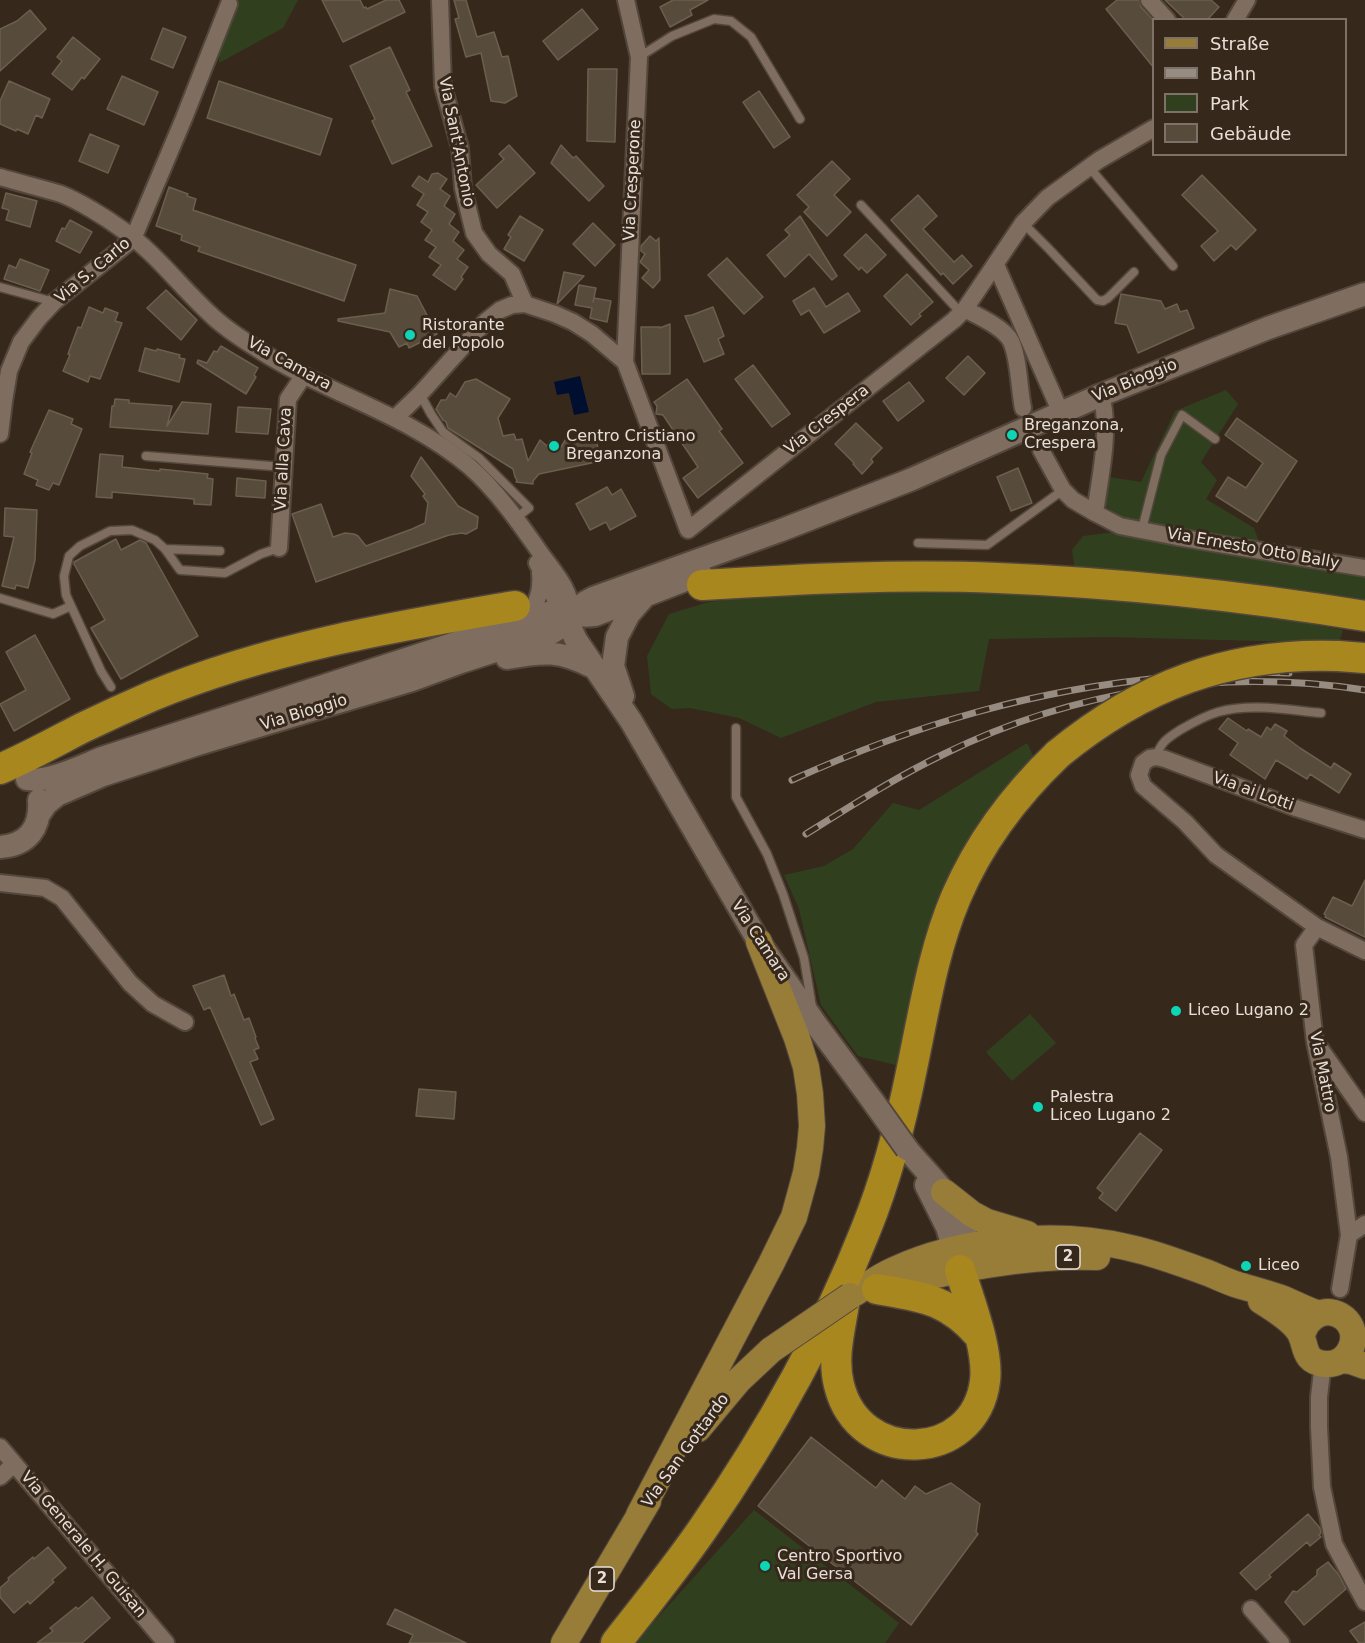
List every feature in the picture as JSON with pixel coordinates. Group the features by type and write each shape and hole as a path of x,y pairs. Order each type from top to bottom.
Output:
{"highway":[{"path":"702,585 807,579 998,578 1174,590 1365,616"},
{"path":"9,773 26,759 84,727 154,696 229,669 337,639 389,628 519,614"},
{"path":"960,1256 985,1359 985,1381 979,1404 959,1428 941,1439 921,1445 898,1444 877,1437 852,1415 847,1407 838,1384 836,1357 859,1285 867,1226 900,1126 938,949 955,899 975,858 1004,812 1038,773 1081,735 1113,713 1152,692 1215,669 1254,660 1297,656 1351,657"},
{"path":"859,1285 925,1298 945,1305 957,1313 979,1335"},
{"path":"616,1643 701,1532 767,1430 807,1359 859,1285"}],"main road":[{"name":"Via Bioggio","path":"9,773 33,780 46,778 519,614 595,615 772,544 1101,395 1268,328 1365,294"},
{"name":"Via Bioggio","path":"0,848 21,842 30,834 36,825 39,813 57,795 103,775 412,680 553,632 558,630 582,603 592,598 779,531 910,480"},
{"path":"631,721 613,666 617,637 624,622 644,597"},
{"name":"Via Camara","path":"571,614 571,629 576,639 631,721"},
{"name":"Via Camara","path":"571,614 585,628 631,721 759,942 814,1023 907,1149 957,1209 964,1223 966,1234 960,1256"},
{"path":"412,680 481,663 542,653 569,656 595,668"},
{"path":"9,773 35,789 39,801 39,813"},
{"path":"639,1515 794,1217 806,1173 812,1126 806,1067 759,942"},
{"name":"Via Camara","path":"907,1149 948,1227 960,1256"},
{"path":"944,1192 972,1214 987,1222 1024,1234 1057,1239"},
{"name":"Via San Gottardo","path":"564,1643 639,1515 677,1457 716,1405 771,1350 859,1285 914,1261 960,1256 1007,1241 1057,1239 1125,1246 1280,1298 1342,1325"},
{"name":"Via San Gottardo","path":"960,1256 1010,1261 1068,1257 1177,1263"},
{"name":"Via San Gottardo","path":"1236,1284 1282,1316 1297,1328 1302,1336"},
{"path":"1307,1323 1342,1325 1352,1346 1343,1363 1310,1357 1302,1344 1302,1336 1307,1323"}],"street":[{"name":"Via Sant'Antonio","path":"440,0 443,86 460,148 463,188 474,233 489,254 512,274 525,304"},
{"name":"Via Cresperone","path":"626,0 639,57 625,362 688,530"},
{"path":"1149,0 1165,18"},
{"path":"1236,18 1247,0"},
{"name":"Via S. Carlo","path":"0,434 9,371 21,342 54,302 133,239 229,4"},
{"name":"Via Crespera","path":"688,530 942,331 963,311 1023,223 1047,198 1089,167 1152,129"},
{"name":"Via Camara","path":"0,177 63,195 121,228 167,268 210,314 256,349 304,375 395,418 440,445 470,467 516,518 568,594 571,614"},
{"path":"996,265 1060,413"},
{"name":"Via Cresperone","path":"525,304 573,322 592,334 625,362"},
{"path":"395,418 420,394 486,321 500,310 512,305 525,304"},
{"path":"963,311 998,329 1012,344 1023,408"},
{"name":"Via alla Cava","path":"279,548 288,399 304,375"},
{"path":"1041,450 1064,490 1073,500 1095,513 1105,430 1105,406 1101,395"},
{"name":"Via Ernesto Otto Bally","path":"1095,513 1120,526 1365,568"},
{"name":"Via Camara","path":"516,518 558,605 571,614"},
{"path":"519,614 532,610 539,597 540,569"},
{"name":"Via ai Lotti","path":"1150,760 1165,759 1296,808 1365,830"},
{"path":"1150,760 1139,775 1143,786 1185,822 1216,855 1317,927 1365,951"},
{"path":"0,883 45,888 62,898 130,983 153,1004 185,1022"},
{"name":"Via Mattro","path":"1317,927 1304,945 1315,1042 1339,1157 1349,1235 1340,1289 1342,1325"},
{"path":"1315,1042 1365,1113"},
{"path":"1349,1235 1365,1224"},
{"path":"1343,1363 1319,1397 1318,1427 1322,1487 1334,1544 1365,1602"},
{"name":"Via Generale H. Guisan","path":"0,1447 166,1643"},
{"path":"0,1477 14,1464"},
{"path":"1251,1609 1281,1643"}],"lane":[{"path":"639,57 672,36 714,19 731,21 751,37 800,119"},
{"path":"1089,167 1173,266"},
{"path":"861,205 963,311"},
{"path":"1023,223 1097,300 1103,301 1108,298 1134,272"},
{"path":"0,287 54,302"},
{"path":"420,394 430,414 443,432 478,458 529,508 516,518"},
{"path":"1142,529 1161,455 1182,415 1215,439"},
{"path":"146,456 284,467"},
{"path":"918,543 987,545 1064,490"},
{"path":"111,687 101,671 66,595 64,576 69,556 80,546 110,531 132,530 155,540 165,549 180,570 225,573 261,554 279,548"},
{"path":"165,549 220,551"},
{"path":"0,598 52,614 71,606"},
{"path":"1150,760 1167,739 1216,712 1263,708 1321,713"},
{"path":"736,728 736,798 767,854 783,894 804,958 814,1023"}],"green space":[{"path":"222,0 298,0 283,28 219,63"},
{"path":"1226,390 1238,404 1201,462 1217,480 1206,499 1254,528 1262,550 1365,567 1365,606 1075,571 1072,550 1083,536 1140,529 1105,506 1109,477 1141,482 1175,411"},
{"path":"982,590 1077,595 1255,613 1343,630 1339,643 1107,637 989,639 979,691 876,702 781,738 739,718 690,708 672,709 651,694 647,656 669,614 709,602 784,593"},
{"path":"1027,743 1035,760 974,835 900,1066 858,1056 821,1005 799,909 784,875 824,866 853,849 893,803 919,810"},
{"path":"1030,1014 1056,1043 1012,1081 986,1052"},
{"name":"Centro Sportivo Val Gersa","path":"754,1510 899,1623 885,1643 635,1643"}],"water":[{"path":"580,376 589,412 574,415 569,393 557,395 554,382"}],"building":[{"path":"322,0 360,0 367,9 386,0 399,0 405,12 343,42"},
{"path":"454,0 466,0 477,37 494,32 502,57 508,56 517,96 505,103 491,101 481,53 466,57 455,19 459,18"},
{"path":"673,0 708,0 690,10 692,15 670,27 660,7"},
{"path":"1117,0 1139,0 1141,7 1152,19 1152,66 1106,9"},
{"path":"1165,0 1211,0 1219,7 1209,18 1184,18"},
{"path":"582,9 598,29 558,60 543,41"},
{"path":"30,10 46,29 0,71 0,29 17,21"},
{"path":"163,28 186,37 173,68 151,59"},
{"path":"73,37 100,59 72,90 52,74 62,61 57,57"},
{"path":"390,47 410,90 406,92 432,146 392,164 372,121 375,119 350,66"},
{"path":"588,69 617,69 615,142 587,141"},
{"path":"122,76 158,92 144,125 107,109"},
{"path":"9,81 50,99 42,118 36,115 28,134 0,124 0,101"},
{"path":"219,81 332,119 320,155 207,118"},
{"path":"759,91 790,137 774,148 743,102"},
{"path":"90,134 119,146 108,173 79,161"},
{"path":"509,145 535,173 497,208 476,185 504,159 499,154"},
{"path":"561,145 573,158 576,156 604,186 589,201 551,163"},
{"path":"832,161 850,179 834,195 851,212 827,236 804,212 809,207 797,195"},
{"path":"438,173 447,179 440,189 450,196 444,206 455,214 449,224 459,232 453,241 464,250 457,259 468,267 455,290 433,275 441,265 429,257 436,247 425,240 432,230 421,222 428,212 417,205 424,194 412,186 419,176 428,182 432,174"},
{"path":"1202,175 1256,230 1236,250 1231,245 1214,261 1201,246 1218,231 1182,195"},
{"path":"169,187 196,199 193,210 356,265 344,301 198,251 200,247 181,240 182,235 156,226"},
{"path":"6,193 37,201 30,227 6,220 9,210 2,208"},
{"path":"918,195 937,216 923,229 954,262 962,255 972,266 953,284 943,273 941,275 891,220"},
{"path":"520,216 543,230 524,261 504,249 511,237 508,235"},
{"path":"800,216 837,276 832,280 809,254 785,277 767,255 790,235 785,230"},
{"path":"70,220 92,232 80,253 56,241 62,228 65,229"},
{"path":"593,223 615,245 595,266 573,244"},
{"path":"866,234 886,255 867,273 861,267 859,270 844,255"},
{"path":"650,236 656,241 659,238 660,280 653,288 642,278 649,270 640,262 645,254 641,251 641,246"},
{"path":"727,258 763,297 744,314 708,275"},
{"path":"20,259 49,270 40,291 4,279 9,265 16,268"},
{"path":"564,272 584,276 557,304"},
{"path":"907,274 933,302 919,314 921,316 911,325 884,296"},
{"path":"579,285 596,288 593,302 594,298 611,301 607,322 590,318 592,308 575,305"},
{"path":"814,288 826,307 848,293 860,311 824,333 809,310 801,315 793,301"},
{"path":"390,289 417,296 437,334 409,348 407,343 399,347 390,332 338,321 338,319 385,313"},
{"path":"166,290 197,320 181,340 147,308"},
{"path":"1121,294 1161,301 1165,309 1177,304 1180,312 1187,310 1194,328 1138,353 1127,325 1115,323"},
{"path":"89,307 103,313 105,308 118,313 115,321 122,323 100,379 90,376 88,382 63,371 78,327 81,328"},
{"path":"713,307 724,336 718,339 724,354 704,362 685,316"},
{"path":"670,324 670,374 642,374 641,327 660,328"},
{"path":"221,346 258,368 254,375 256,377 246,394 197,363 198,360 207,363 214,351 217,352"},
{"path":"145,348 180,355 179,358 185,359 179,382 139,371"},
{"path":"968,356 985,373 964,395 946,378"},
{"path":"753,365 790,414 772,427 735,379"},
{"path":"476,379 510,399 498,418 503,436 514,434 516,440 522,439 528,461 540,440 547,446 550,441 561,447 567,437 573,440 577,435 582,439 586,433 596,440 601,461 539,474 533,484 516,482 513,469 448,428 436,409 441,400 446,400 450,393 456,397 465,382"},
{"path":"687,379 722,429 719,431 743,463 698,498 683,478 698,467 663,415 656,414 657,406 654,402"},
{"path":"909,382 924,401 898,421 883,401"},
{"path":"115,399 129,400 129,403 172,406 167,426 182,402 211,404 208,434 110,427"},
{"path":"238,407 271,409 268,434 236,432"},
{"path":"49,410 73,419 71,424 82,429 59,485 53,483 49,490 36,485 38,480 24,474 32,453 30,452"},
{"path":"1237,418 1297,461 1257,522 1216,496 1228,477 1246,488 1263,463 1225,435"},
{"path":"856,423 882,448 871,459 873,462 862,474 835,444"},
{"path":"100,454 123,456 122,467 208,474 207,478 213,479 211,505 194,504 194,499 112,492 112,498 96,497"},
{"path":"421,457 458,506 478,517 477,528 466,534 449,535 316,582 292,514 321,504 333,537 345,533 354,534 366,546 412,529 425,523 428,503 423,496 425,494 411,476"},
{"path":"1018,468 1032,503 1011,511 997,477"},
{"path":"237,478 266,481 265,498 236,496"},
{"path":"607,487 612,495 621,489 636,516 610,530 606,522 590,530 576,504"},
{"path":"5,508 37,510 35,560 28,588 16,585 15,589 2,586 14,537 4,536"},
{"path":"116,539 121,550 140,540 146,543 198,636 121,679 91,628 105,620 74,564"},
{"path":"35,635 70,699 14,731 0,704 26,690 6,652"},
{"path":"1228,718 1261,737 1267,727 1271,730 1275,724 1287,731 1284,736 1300,748 1331,768 1334,763 1351,774 1339,793 1310,774 1307,779 1276,760 1265,779 1230,755 1238,743 1219,729"},
{"path":"1365,880 1365,937 1325,917 1324,914 1333,897 1352,906"},
{"path":"224,975 231,996 234,994 244,1020 249,1018 259,1048 254,1050 258,1059 250,1062 274,1119 261,1125 210,1007 204,1010 193,986"},
{"path":"419,1089 456,1092 454,1119 416,1116"},
{"path":"1140,1133 1162,1150 1116,1211 1099,1198 1103,1193 1097,1188"},
{"path":"811,1437 876,1488 882,1480 905,1499 915,1486 926,1494 951,1483 980,1504 976,1532 978,1534 911,1625 758,1506"},
{"path":"1308,1514 1320,1528 1321,1537 1310,1546 1307,1542 1269,1575 1271,1577 1256,1590 1240,1573"},
{"path":"48,1547 66,1568 30,1604 28,1601 14,1613 0,1597 0,1588 9,1580 8,1578"},
{"path":"1328,1562 1339,1575 1346,1589 1304,1625 1285,1602 1293,1591 1297,1592 1317,1575 1317,1570"},
{"path":"92,1597 110,1618 82,1643 37,1643 53,1631 50,1628"},
{"path":"395,1609 466,1643 409,1643 413,1635 387,1624"},
{"path":"1365,1622 1365,1643 1359,1643 1350,1631"}],"railway":[{"path":"792,780 884,742 977,712 1024,700 1072,690 1171,677 1259,672 1289,673"},
{"path":"806,834 891,782 944,754 1045,713 1097,699 1150,689 1203,683 1311,684 1365,690"}],"place":[{"name":"Ristorante del Popolo","path":"410,335"},
{"name":"Breganzona, Crespera","path":"1012,435"},
{"name":"Centro Cristiano Breganzona","path":"554,446"},
{"name":"Liceo Lugano 2","path":"1176,1011"},
{"name":"Palestra Liceo Lugano 2","path":"1038,1107"},
{"name":"Liceo","path":"1246,1266"},
{"name":"Centro Sportivo Val Gersa","path":"765,1566"}]}
